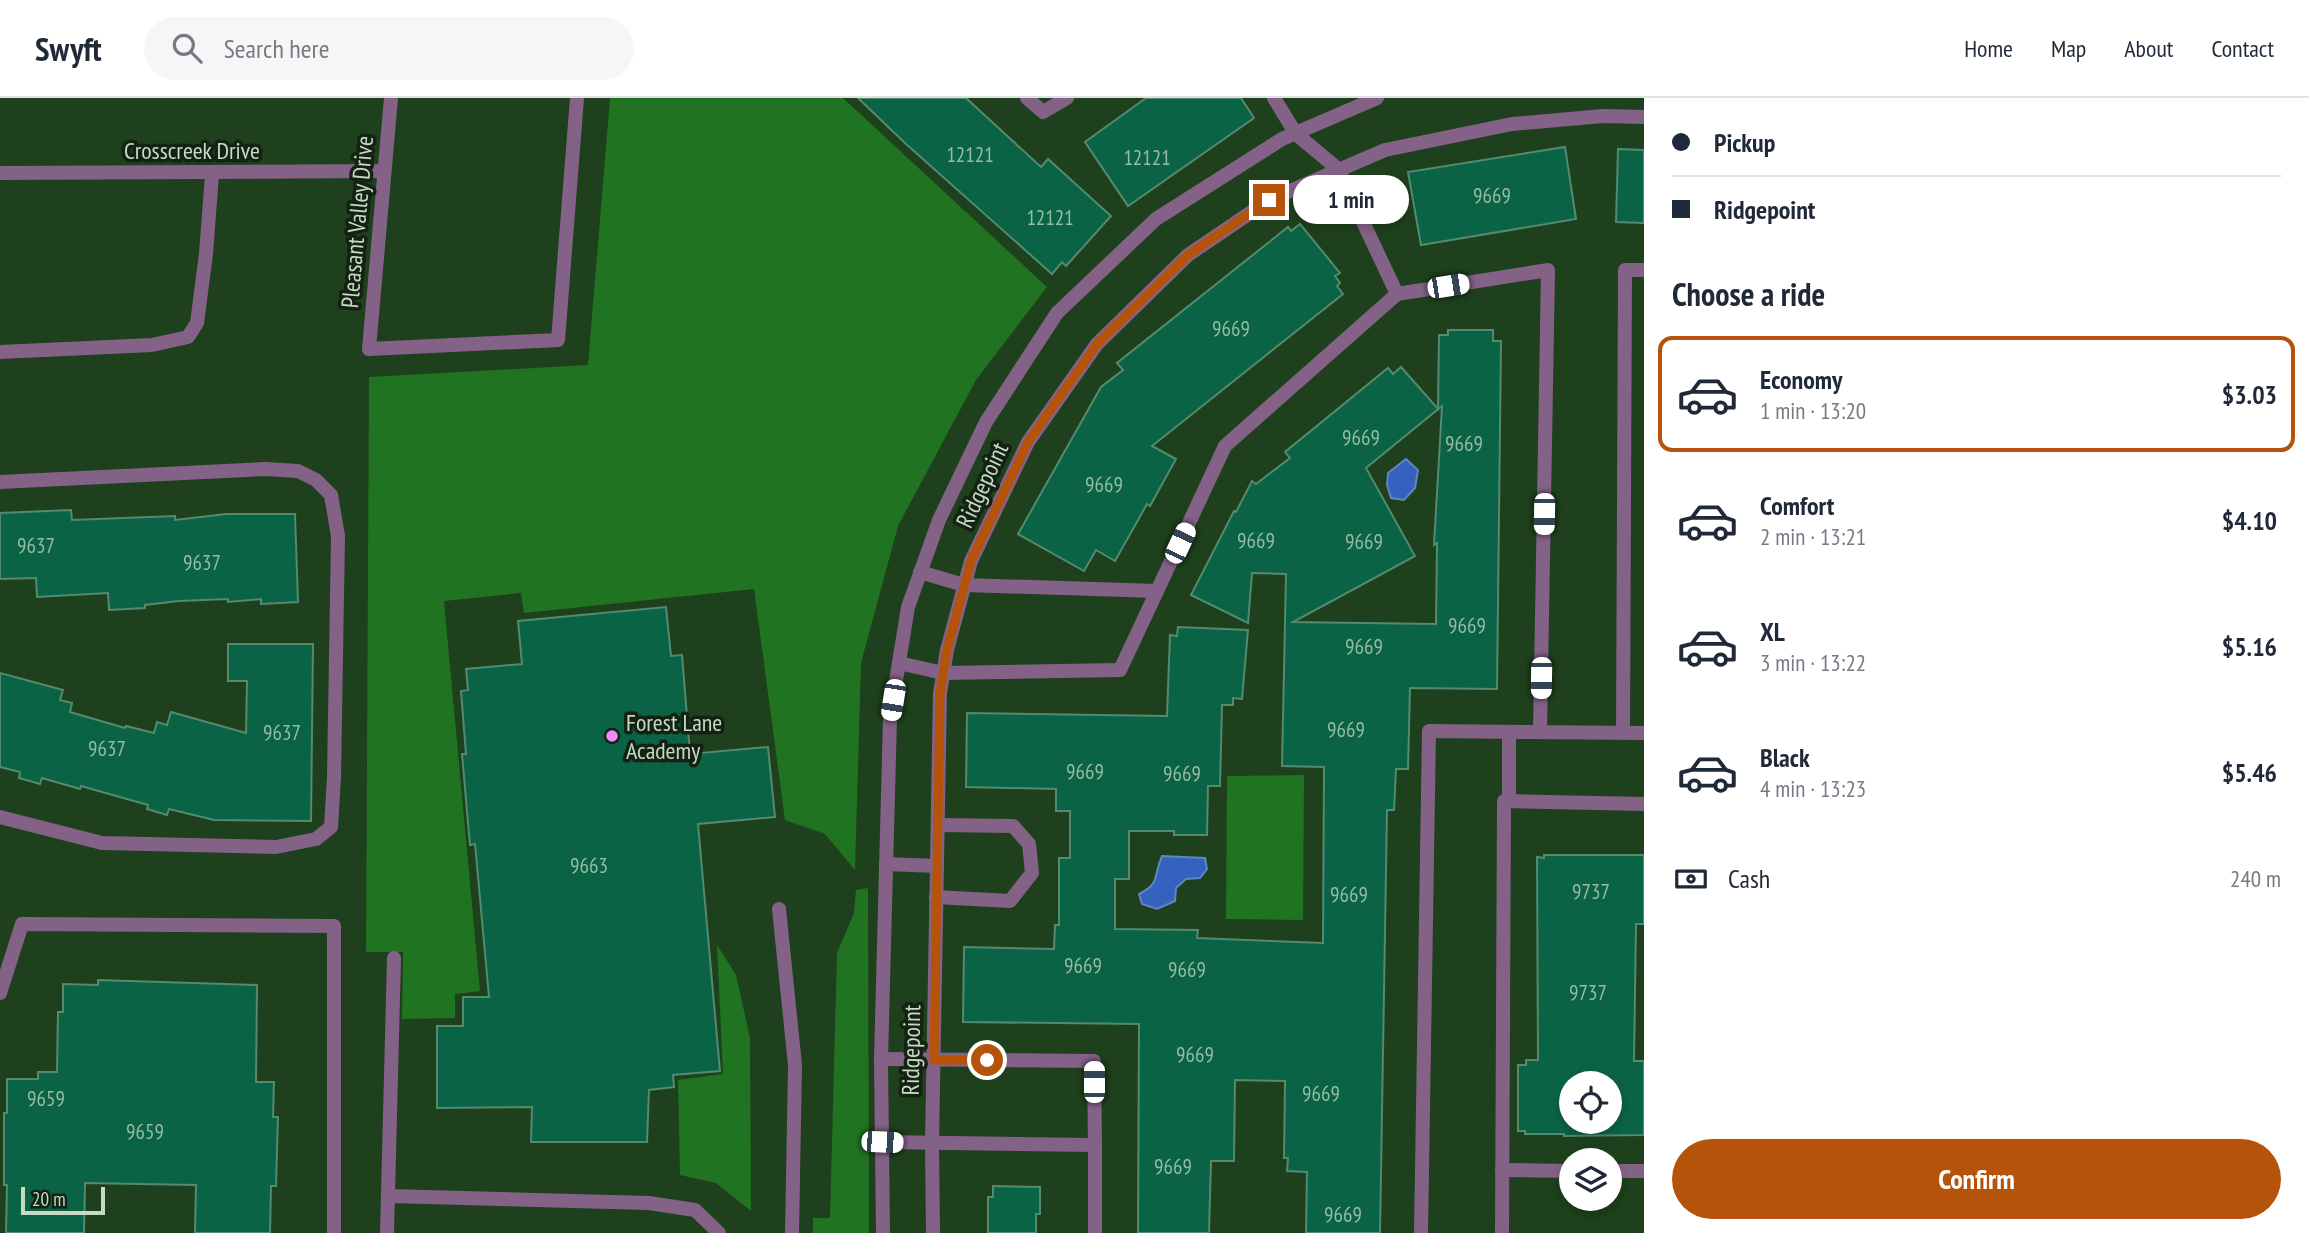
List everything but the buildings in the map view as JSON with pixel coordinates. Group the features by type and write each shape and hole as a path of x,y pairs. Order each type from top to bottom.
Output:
{"street":[{"name":"Pleasant Valley Drive","path":"390,98 369,349 558,340 577,98"},
{"path":"1027,98 1043,112 1067,98"},
{"path":"1274,98 1296,134 1338,169 1398,294"},
{"name":"Ridgepoint","path":"883,1233 881,1059 890,718 908,607 939,520 986,422 1057,313 1156,219 1282,139 1377,98"},
{"name":"Ridgepoint","path":"933,1233 932,1144 940,693 971,561 1028,442 1097,344 1188,255 1269,200 1385,150 1512,124 1603,116 1644,117"},
{"name":"Crosscreek Drive","path":"0,173 212,174 384,171"},
{"path":"0,352 152,345 188,337 197,323 212,174"},
{"path":"899,663 943,673 1120,670 1225,446 1398,294 1548,270 1540,732"},
{"path":"1623,733 1625,270 1644,270"},
{"path":"0,482 265,469 298,471 316,480 331,495 338,536 331,827 316,839 276,847 102,843 0,817"},
{"path":"920,572 964,585 1157,591"},
{"path":"1421,1233 1429,731 1644,733"},
{"path":"1509,732 1509,801"},
{"path":"1502,1233 1504,801 1644,804"},
{"path":"936,897 1010,901 1032,873 1029,844 1013,827 938,825"},
{"path":"886,864 937,866"},
{"path":"779,909 795,1065 792,1233"},
{"path":"0,993 22,923 334,926 334,1233"},
{"path":"387,1233 394,958"},
{"path":"881,1059 1094,1061 1095,1233"},
{"path":"882,1142 1095,1145"},
{"path":"1502,1170 1559,1171"},
{"path":"1622,1171 1644,1171"},
{"path":"388,1196 649,1203 695,1210 719,1233"}],"green space":[{"path":"610,98 843,98 1047,287 976,380 898,526 861,663 855,870 825,834 785,820 754,589 524,613 521,593 444,601 480,991 455,994 455,1018 402,1019 403,952 366,952 369,377 588,365"},
{"path":"1304,775 1303,920 1226,919 1227,776"},
{"path":"868,888 869,1233 813,1233 813,1218 830,1218 837,953 854,913 856,890"},
{"path":"717,945 736,975 750,1038 751,1211 716,1183 680,1175 678,1080 723,1074"}],"water":[{"path":"1406,459 1418,470 1415,488 1404,500 1391,498 1387,485 1388,473"},
{"path":"1162,856 1205,858 1207,869 1200,878 1186,879 1176,888 1175,901 1157,909 1142,904 1139,894 1154,882"}],"place":[{"name":"Forest Lane Academy","path":"612,736"}],"route":[{"path":"987,1060 934,1060 940,693 958,603 971,561 1028,442 1097,344 1188,255 1269,200"}]}
